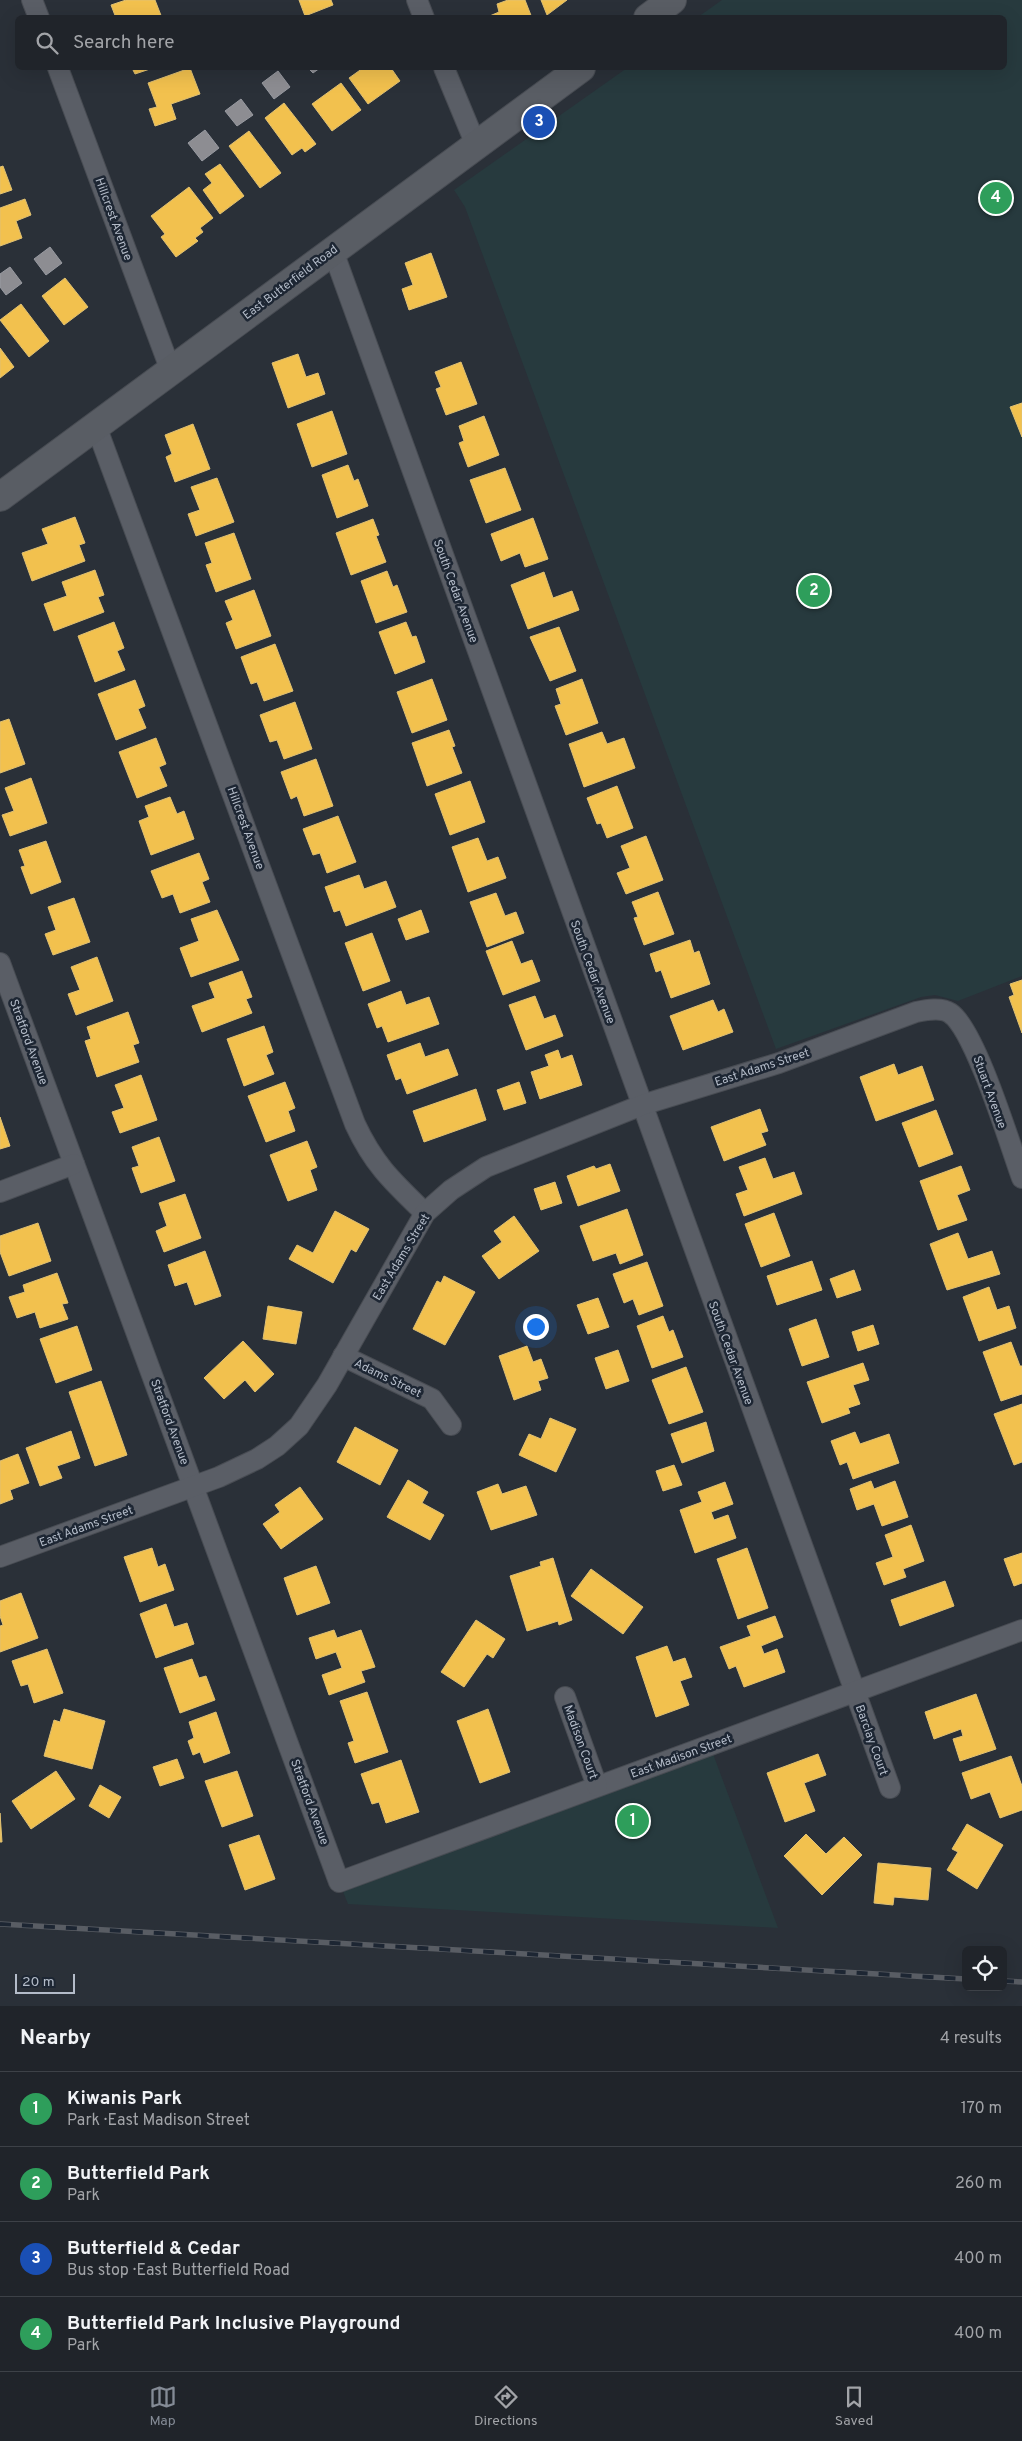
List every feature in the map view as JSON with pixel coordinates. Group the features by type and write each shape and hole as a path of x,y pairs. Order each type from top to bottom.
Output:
{"main road":[{"path":"652,15 672,0"},
{"name":"East Butterfield Road","path":"0,497 578,70"}],"street":[{"path":"32,0 38,15"},
{"path":"417,0 423,15"},
{"name":"Hillcrest Avenue","path":"59,70 172,371"},
{"path":"445,70 476,145"},
{"name":"South Cedar Avenue","path":"333,251 854,1693"},
{"name":"Hillcrest Avenue","path":"96,426 355,1124 367,1151 379,1167 425,1213"},
{"name":"Stratford Avenue","path":"0,963 339,1882"},
{"name":"East Adams Street","path":"0,1558 238,1468 277,1446 308,1414 425,1213 451,1190 486,1167 642,1105 779,1063 916,1012 935,1009 948,1012"},
{"name":"Stuart Avenue","path":"948,1012 959,1020 972,1042 1022,1178"},
{"path":"0,1192 74,1164"},
{"name":"Adams Street","path":"343,1356 432,1400 451,1425"},
{"name":"East Madison Street","path":"339,1882 1022,1630"},
{"name":"Barclay Court","path":"854,1693 890,1788"},
{"name":"Madison Court","path":"565,1697 597,1786"}],"green space":[{"path":"722,0 1022,0 1022,976 958,1001 935,995 921,997 776,1049 465,207 454,190 624,70 1007,70 1007,15 701,15"},
{"path":"713,1754 778,1928 348,1904 342,1889"}],"building: Homes":[{"path":"126,0 155,0 161,15 115,15 111,5"},
{"path":"299,0 331,0 333,5 305,15"},
{"path":"508,0 525,0 531,15 492,15 499,12 497,4"},
{"path":"541,0 567,0 547,15"},
{"path":"133,70 147,70 135,74"},
{"path":"184,70 191,70 200,94 171,104 176,119 155,126 149,109 157,107 148,83"},
{"path":"360,70 392,70 400,81 368,104 349,78"},
{"path":"341,83 361,110 332,131 312,104"},
{"path":"284,103 316,144 305,152 302,148 292,155 265,118"},
{"path":"249,131 281,173 260,188 229,146"},
{"path":"220,164 244,196 220,214 203,190 212,183 205,174"},
{"path":"3,166 12,190 0,194 0,167"},
{"path":"189,187 213,218 200,228 203,232 195,238 198,241 176,257 161,237 165,234 151,216"},
{"path":"25,199 31,215 16,221 22,238 0,246 0,208"},
{"path":"431,253 447,297 409,310 402,289 413,285 405,263"},
{"path":"65,278 88,307 64,325 42,296"},
{"path":"21,304 49,341 29,357 0,320"},
{"path":"0,348 14,367 0,378"},
{"path":"298,354 306,377 318,373 325,394 288,408 272,363"},
{"path":"461,362 477,404 446,415 436,389 441,387 435,372"},
{"path":"1022,403 1022,437 1010,407"},
{"path":"332,411 347,454 312,467 297,424"},
{"path":"484,416 499,455 468,467 459,443 464,441 459,426"},
{"path":"193,424 210,469 175,482 166,457 172,454 165,435"},
{"path":"348,465 354,481 358,479 368,506 337,518 322,475"},
{"path":"505,468 521,510 486,523 470,480"},
{"path":"217,478 234,522 196,536 188,514 200,510 191,487"},
{"path":"75,517 85,543 79,545 85,561 32,581 22,553 48,544 42,529"},
{"path":"533,518 548,559 525,567 520,553 501,561 491,534"},
{"path":"373,519 379,535 376,536 386,562 351,575 336,533"},
{"path":"234,533 251,579 216,592 206,565 212,563 205,543"},
{"path":"95,570 104,595 98,597 104,612 54,631 44,604 67,596 62,582"},
{"path":"387,571 393,587 397,585 407,612 376,623 361,581"},
{"path":"544,572 553,598 572,591 579,610 528,629 511,585"},
{"path":"254,590 271,636 236,649 226,623 233,620 225,601"},
{"path":"114,622 124,648 117,651 125,670 95,682 78,636"},
{"path":"406,622 412,637 416,636 425,662 395,674 379,632"},
{"path":"559,627 576,671 550,681 530,637"},
{"path":"275,644 293,691 264,701 257,682 251,684 241,657"},
{"path":"432,679 447,720 412,733 397,692"},
{"path":"582,679 598,723 566,735 555,706 561,704 556,689"},
{"path":"135,680 145,706 138,709 146,728 116,740 98,694"},
{"path":"295,702 312,749 284,759 277,740 270,742 260,715"},
{"path":"9,719 25,764 0,773 0,722"},
{"path":"449,730 455,746 452,747 462,773 427,786 412,743"},
{"path":"602,732 607,744 624,738 635,768 584,787 569,744"},
{"path":"156,738 166,764 159,767 167,786 137,798 119,752"},
{"path":"316,759 333,806 304,816 297,796 291,799 281,772"},
{"path":"31,778 47,823 10,836 2,815 14,811 5,788"},
{"path":"470,781 485,822 450,835 435,794"},
{"path":"617,786 633,828 607,838 601,823 597,824 587,798"},
{"path":"170,797 177,814 184,811 194,839 151,855 139,821 149,817 145,806"},
{"path":"338,816 356,862 327,873 320,853 313,855 303,829"},
{"path":"646,836 663,880 626,894 617,873 630,868 621,846"},
{"path":"478,838 487,861 498,857 506,878 468,892 452,847"},
{"path":"46,841 61,882 31,894 21,867 25,866 19,850"},
{"path":"199,853 209,879 202,882 210,902 180,913 173,894 162,898 151,871"},
{"path":"359,875 364,889 386,881 396,907 346,926 340,910 334,912 325,887"},
{"path":"658,892 674,934 644,945 634,918 638,917 632,902"},
{"path":"496,893 505,916 516,912 524,933 487,947 470,902"},
{"path":"74,898 90,942 53,955 45,934 56,930 48,907"},
{"path":"217,910 239,960 191,977 180,948 199,941 191,919"},
{"path":"421,910 429,932 406,940 398,919"},
{"path":"372,933 390,981 363,991 345,943"},
{"path":"690,940 694,953 699,951 710,984 671,998 661,970 656,972 650,954"},
{"path":"512,941 521,964 532,960 540,981 503,995 486,951"},
{"path":"97,957 113,1001 76,1015 68,994 80,990 71,967"},
{"path":"242,971 252,997 246,999 252,1013 202,1032 192,1006 215,998 209,983"},
{"path":"1022,980 1022,1033 1009,997 1014,995 1010,984"},
{"path":"401,991 406,1005 429,997 439,1024 388,1042 382,1026 377,1028 368,1004"},
{"path":"535,996 544,1019 555,1015 563,1036 526,1050 509,1005"},
{"path":"713,1000 718,1012 724,1009 733,1032 683,1050 670,1016"},
{"path":"128,1012 139,1043 133,1045 139,1062 97,1077 85,1041 91,1039 87,1027"},
{"path":"264,1026 273,1052 266,1055 274,1074 244,1086 227,1039"},
{"path":"420,1043 425,1057 448,1049 458,1075 407,1094 401,1078 396,1080 387,1055"},
{"path":"558,1050 561,1059 572,1055 582,1085 540,1099 531,1072 549,1066 545,1055"},
{"path":"894,1064 898,1075 922,1066 934,1100 876,1121 860,1077"},
{"path":"141,1075 157,1120 120,1133 112,1112 124,1108 115,1085"},
{"path":"285,1082 295,1108 288,1111 295,1131 266,1142 248,1096"},
{"path":"519,1082 526,1103 504,1110 497,1090"},
{"path":"476,1089 486,1120 424,1142 413,1111"},
{"path":"760,1109 768,1131 761,1133 766,1145 724,1161 711,1127"},
{"path":"936,1110 953,1154 919,1167 902,1123"},
{"path":"0,1117 10,1146 0,1149"},
{"path":"159,1137 175,1181 141,1193 132,1168 139,1166 132,1147"},
{"path":"307,1141 317,1167 310,1170 317,1190 288,1201 270,1155"},
{"path":"765,1158 773,1179 794,1172 802,1194 744,1216 736,1194 748,1190 739,1167"},
{"path":"610,1164 620,1191 578,1206 567,1176 594,1166 596,1169"},
{"path":"961,1166 970,1190 957,1195 967,1220 938,1230 920,1181"},
{"path":"555,1182 562,1203 541,1210 534,1189"},
{"path":"185,1194 201,1238 164,1252 156,1231 167,1226 159,1203"},
{"path":"627,1209 643,1255 620,1264 616,1253 593,1261 580,1226"},
{"path":"335,1211 369,1229 356,1252 351,1249 333,1283 289,1259 297,1245 313,1253"},
{"path":"774,1213 790,1256 761,1267 745,1224"},
{"path":"514,1216 539,1251 499,1279 482,1256 502,1242 494,1231"},
{"path":"38,1223 51,1261 9,1276 0,1252 0,1236"},
{"path":"958,1233 968,1259 992,1251 1000,1274 947,1290 930,1244"},
{"path":"205,1251 221,1296 195,1305 187,1282 175,1286 168,1265"},
{"path":"812,1261 822,1290 777,1305 767,1276"},
{"path":"647,1262 663,1306 639,1315 633,1299 624,1303 613,1274"},
{"path":"854,1270 861,1290 837,1298 830,1279"},
{"path":"57,1273 68,1303 62,1304 68,1319 40,1328 35,1312 17,1318 9,1297 25,1292 23,1285"},
{"path":"444,1276 475,1292 445,1345 413,1329 437,1281 441,1283"},
{"path":"989,1287 997,1310 1009,1306 1016,1328 979,1341 963,1297"},
{"path":"598,1298 609,1327 588,1334 577,1305"},
{"path":"268,1306 302,1312 296,1344 263,1339"},
{"path":"663,1316 669,1332 673,1330 683,1357 652,1368 637,1326"},
{"path":"816,1319 829,1357 802,1366 789,1329"},
{"path":"873,1325 879,1344 858,1351 852,1332"},
{"path":"77,1326 92,1370 56,1383 40,1339"},
{"path":"243,1341 274,1374 255,1392 245,1380 224,1399 204,1378"},
{"path":"1011,1342 1020,1366 1022,1366 1022,1394 1001,1401 983,1352"},
{"path":"527,1346 533,1362 541,1359 548,1378 538,1381 541,1390 514,1400 499,1356"},
{"path":"618,1350 629,1381 606,1389 595,1358"},
{"path":"863,1363 869,1380 853,1385 860,1404 848,1408 850,1413 822,1423 807,1382"},
{"path":"686,1367 703,1412 669,1424 652,1380"},
{"path":"101,1381 127,1455 95,1466 69,1392"},
{"path":"1022,1404 1022,1462 1014,1465 994,1414"},
{"path":"550,1418 576,1429 556,1472 519,1455 529,1434 541,1439"},
{"path":"706,1422 714,1451 682,1463 671,1434"},
{"path":"355,1427 398,1450 380,1485 337,1462"},
{"path":"71,1431 80,1458 57,1466 62,1478 40,1486 26,1448"},
{"path":"855,1432 860,1444 889,1434 899,1463 853,1479 847,1462 840,1465 831,1441"},
{"path":"18,1454 29,1483 10,1490 13,1499 0,1504 0,1461"},
{"path":"674,1465 682,1485 663,1491 656,1471"},
{"path":"408,1480 428,1492 422,1503 444,1515 430,1540 387,1517"},
{"path":"871,1481 874,1489 895,1481 908,1517 882,1526 874,1504 857,1510 850,1489"},
{"path":"725,1482 733,1504 711,1512 714,1520 728,1515 736,1538 695,1553 680,1510 702,1502 698,1492"},
{"path":"498,1484 502,1494 526,1486 537,1515 491,1530 477,1492"},
{"path":"300,1487 323,1519 281,1549 263,1524 280,1512 275,1505"},
{"path":"911,1525 924,1561 903,1569 906,1577 884,1585 876,1563 893,1557 885,1535"},
{"path":"152,1548 158,1567 165,1564 174,1590 140,1602 124,1557"},
{"path":"747,1548 768,1608 738,1619 717,1559"},
{"path":"1022,1553 1022,1583 1014,1586 1004,1559"},
{"path":"553,1558 572,1620 559,1625 558,1621 527,1631 510,1576 541,1566 540,1562"},
{"path":"316,1566 330,1603 297,1615 284,1578"},
{"path":"591,1569 643,1607 623,1634 571,1596"},
{"path":"945,1581 954,1606 900,1626 891,1600"},
{"path":"21,1593 38,1638 0,1652 0,1626 3,1625 0,1616 0,1601"},
{"path":"166,1604 174,1627 187,1623 194,1644 156,1658 140,1614"},
{"path":"775,1616 783,1637 761,1646 764,1654 777,1649 785,1672 744,1687 736,1666 729,1669 720,1647 751,1636 747,1626"},
{"path":"476,1620 505,1639 493,1658 487,1654 464,1687 441,1672"},
{"path":"334,1630 337,1638 361,1630 375,1667 361,1671 365,1682 329,1695 322,1675 342,1668 336,1652 316,1659 309,1638"},
{"path":"667,1646 673,1662 685,1658 692,1677 680,1681 689,1705 656,1717 636,1657"},
{"path":"47,1649 63,1693 34,1703 28,1684 21,1686 12,1661"},
{"path":"192,1659 199,1678 206,1676 215,1700 180,1713 164,1668"},
{"path":"367,1692 388,1752 355,1763 348,1743 354,1741 340,1701"},
{"path":"976,1694 996,1749 960,1761 953,1739 963,1736 961,1729 934,1739 925,1712"},
{"path":"64,1709 105,1721 92,1769 44,1756 54,1720 60,1722"},
{"path":"488,1709 510,1772 480,1783 457,1721"},
{"path":"216,1712 230,1753 204,1763 200,1752 193,1755 188,1741 194,1738 189,1722"},
{"path":"818,1754 826,1775 804,1783 815,1811 785,1822 767,1773"},
{"path":"1011,1756 1022,1786 1022,1810 1000,1818 990,1792 971,1799 962,1773"},
{"path":"177,1759 184,1778 160,1786 153,1767"},
{"path":"401,1760 419,1812 386,1823 379,1802 372,1804 361,1774"},
{"path":"56,1771 75,1799 31,1829 12,1801"},
{"path":"237,1771 253,1816 222,1827 205,1781"},
{"path":"100,1785 121,1797 109,1818 89,1806"},
{"path":"0,1813 2,1842 0,1842"},
{"path":"967,1824 1003,1845 977,1889 947,1870 958,1852 952,1849"},
{"path":"806,1834 826,1854 844,1837 862,1855 822,1895 784,1856"},
{"path":"259,1835 275,1879 245,1890 229,1845"},
{"path":"878,1863 931,1868 928,1900 894,1897 893,1905 874,1903"}],"building: Industry":[{"path":"278,71 290,87 274,99 262,83"},
{"path":"241,99 253,115 237,126 225,111"},
{"path":"205,130 219,148 202,161 188,143"},
{"path":"50,247 62,263 46,275 34,259"},
{"path":"10,267 22,283 6,295 0,287 0,274"}],"railway":[{"path":"0,1924 962,1979"},
{"path":"1007,1981 1022,1982"}],"place":[{"name":"Butterfield & Cedar","path":"539,122"},
{"name":"Butterfield Park Inclusive Playground","path":"996,198"},
{"name":"Butterfield Park","path":"814,591"},
{"name":"Kiwanis Park","path":"633,1821"}]}
